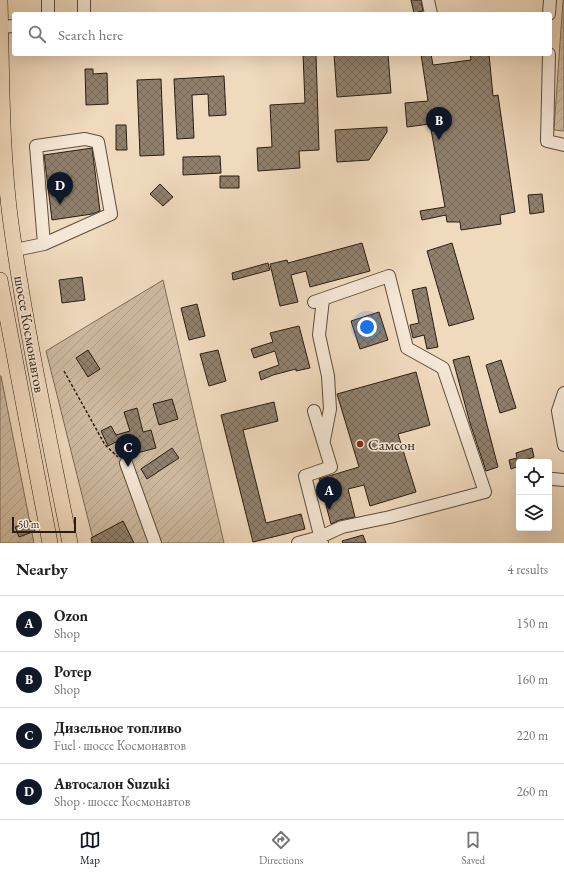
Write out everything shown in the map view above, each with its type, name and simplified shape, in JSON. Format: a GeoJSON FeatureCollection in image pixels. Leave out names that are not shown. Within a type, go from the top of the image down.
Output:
{"type":"FeatureCollection","features":[{"type":"Feature","properties":{"kind":"main road","name":"шоссе Космонавтов"},"geometry":{"type":"LineString","coordinates":[[0,0],[7,26],[3,144],[11,223],[25,312],[70,543]]}},
{"type":"Feature","properties":{"kind":"main road","name":"шоссе Космонавтов"},"geometry":{"type":"LineString","coordinates":[[0,280],[50,543]]}},
{"type":"Feature","properties":{"kind":"street"},"geometry":{"type":"LineString","coordinates":[[48,0],[48,12]]}},
{"type":"Feature","properties":{"kind":"street"},"geometry":{"type":"LineString","coordinates":[[84,0],[84,12]]}},
{"type":"Feature","properties":{"kind":"street"},"geometry":{"type":"LineString","coordinates":[[428,0],[431,12]]}},
{"type":"Feature","properties":{"kind":"street"},"geometry":{"type":"LineString","coordinates":[[550,0],[550,12]]}},
{"type":"Feature","properties":{"kind":"street"},"geometry":{"type":"LineString","coordinates":[[549,56],[547,141],[564,145]]}},
{"type":"Feature","properties":{"kind":"street"},"geometry":{"type":"LineString","coordinates":[[15,250],[44,244],[111,214],[98,142],[85,139],[36,146],[44,244]]}},
{"type":"Feature","properties":{"kind":"street"},"geometry":{"type":"LineString","coordinates":[[298,543],[321,540],[342,527],[390,517],[485,492],[443,368],[407,348],[389,276],[318,301],[319,335],[328,376],[330,409],[323,443]]}},
{"type":"Feature","properties":{"kind":"street"},"geometry":{"type":"LineString","coordinates":[[564,393],[558,412],[564,444]]}},
{"type":"Feature","properties":{"kind":"street"},"geometry":{"type":"LineString","coordinates":[[314,411],[331,467],[305,476],[321,540]]}},
{"type":"Feature","properties":{"kind":"street"},"geometry":{"type":"LineString","coordinates":[[126,464],[155,543]]}},
{"type":"Feature","properties":{"kind":"path"},"geometry":{"type":"LineString","coordinates":[[64,371],[105,445],[126,464]]}},
{"type":"Feature","properties":{"kind":"shaded area"},"geometry":{"type":"Polygon","coordinates":[[[564,0],[564,131],[554,130],[564,0]]]}},
{"type":"Feature","properties":{"kind":"shaded area"},"geometry":{"type":"Polygon","coordinates":[[[163,280],[224,543],[94,543],[46,351],[163,280]]]}},
{"type":"Feature","properties":{"kind":"shaded area"},"geometry":{"type":"Polygon","coordinates":[[[1,376],[34,543],[0,543],[1,376]]]}},
{"type":"Feature","properties":{"kind":"building"},"geometry":{"type":"Polygon","coordinates":[[[411,0],[421,0],[423,11],[414,12],[411,0]]]}},
{"type":"Feature","properties":{"kind":"building"},"geometry":{"type":"Polygon","coordinates":[[[303,56],[316,56],[319,150],[299,151],[300,168],[258,171],[257,148],[272,147],[270,105],[305,103],[303,56]]]}},
{"type":"Feature","properties":{"kind":"building"},"geometry":{"type":"Polygon","coordinates":[[[334,56],[388,56],[391,93],[337,97],[334,56]]]}},
{"type":"Feature","properties":{"kind":"building"},"geometry":{"type":"Polygon","coordinates":[[[421,56],[431,56],[433,65],[471,60],[470,56],[489,56],[493,96],[498,95],[515,212],[500,215],[501,224],[461,230],[460,222],[447,222],[446,215],[422,220],[420,211],[445,207],[430,124],[407,127],[405,103],[428,101],[421,56]]]}},
{"type":"Feature","properties":{"kind":"building"},"geometry":{"type":"Polygon","coordinates":[[[85,69],[93,69],[93,74],[107,73],[108,104],[86,105],[85,69]]]}},
{"type":"Feature","properties":{"kind":"building"},"geometry":{"type":"Polygon","coordinates":[[[224,76],[226,115],[209,116],[208,94],[192,95],[194,138],[177,139],[174,79],[224,76]]]}},
{"type":"Feature","properties":{"kind":"building"},"geometry":{"type":"Polygon","coordinates":[[[161,79],[164,155],[140,156],[137,80],[161,79]]]}},
{"type":"Feature","properties":{"kind":"building"},"geometry":{"type":"Polygon","coordinates":[[[116,125],[126,125],[127,150],[116,150],[116,125]]]}},
{"type":"Feature","properties":{"kind":"building"},"geometry":{"type":"Polygon","coordinates":[[[387,127],[387,132],[369,160],[337,162],[335,130],[387,127]]]}},
{"type":"Feature","properties":{"kind":"building"},"geometry":{"type":"Polygon","coordinates":[[[92,148],[100,211],[92,214],[52,220],[44,155],[92,148]]]}},
{"type":"Feature","properties":{"kind":"building"},"geometry":{"type":"Polygon","coordinates":[[[220,156],[221,173],[183,175],[183,157],[220,156]]]}},
{"type":"Feature","properties":{"kind":"building"},"geometry":{"type":"Polygon","coordinates":[[[220,176],[239,176],[239,188],[220,188],[220,176]]]}},
{"type":"Feature","properties":{"kind":"building"},"geometry":{"type":"Polygon","coordinates":[[[160,184],[173,197],[163,206],[150,194],[160,184]]]}},
{"type":"Feature","properties":{"kind":"building"},"geometry":{"type":"Polygon","coordinates":[[[542,194],[544,212],[530,214],[528,195],[542,194]]]}},
{"type":"Feature","properties":{"kind":"building"},"geometry":{"type":"Polygon","coordinates":[[[362,243],[370,271],[310,287],[306,271],[291,275],[298,302],[280,306],[270,264],[287,260],[288,263],[362,243]]]}},
{"type":"Feature","properties":{"kind":"building"},"geometry":{"type":"Polygon","coordinates":[[[452,243],[474,319],[449,326],[427,251],[452,243]]]}},
{"type":"Feature","properties":{"kind":"building"},"geometry":{"type":"Polygon","coordinates":[[[268,263],[270,270],[233,280],[232,273],[268,263]]]}},
{"type":"Feature","properties":{"kind":"building"},"geometry":{"type":"Polygon","coordinates":[[[82,277],[85,300],[62,303],[59,280],[82,277]]]}},
{"type":"Feature","properties":{"kind":"building"},"geometry":{"type":"Polygon","coordinates":[[[426,287],[438,347],[427,349],[424,335],[413,338],[410,325],[419,323],[412,290],[426,287]]]}},
{"type":"Feature","properties":{"kind":"building"},"geometry":{"type":"Polygon","coordinates":[[[197,304],[205,336],[189,340],[181,308],[197,304]]]}},
{"type":"Feature","properties":{"kind":"building"},"geometry":{"type":"Polygon","coordinates":[[[379,312],[388,340],[360,349],[351,321],[379,312]]]}},
{"type":"Feature","properties":{"kind":"building"},"geometry":{"type":"Polygon","coordinates":[[[299,326],[310,368],[296,371],[296,369],[261,380],[259,372],[279,365],[275,351],[254,358],[251,349],[273,342],[270,333],[299,326]]]}},
{"type":"Feature","properties":{"kind":"building"},"geometry":{"type":"Polygon","coordinates":[[[88,350],[100,369],[88,377],[76,358],[88,350]]]}},
{"type":"Feature","properties":{"kind":"building"},"geometry":{"type":"Polygon","coordinates":[[[218,350],[226,381],[209,386],[200,354],[218,350]]]}},
{"type":"Feature","properties":{"kind":"building"},"geometry":{"type":"Polygon","coordinates":[[[469,356],[498,467],[486,471],[470,423],[453,360],[469,356]]]}},
{"type":"Feature","properties":{"kind":"building"},"geometry":{"type":"Polygon","coordinates":[[[501,360],[516,408],[500,413],[486,365],[501,360]]]}},
{"type":"Feature","properties":{"kind":"building"},"geometry":{"type":"Polygon","coordinates":[[[416,372],[430,425],[398,434],[416,492],[370,506],[364,485],[348,489],[355,517],[340,520],[331,524],[319,479],[359,467],[337,394],[416,372]]]}},
{"type":"Feature","properties":{"kind":"building"},"geometry":{"type":"Polygon","coordinates":[[[172,399],[178,419],[159,425],[153,404],[172,399]]]}},
{"type":"Feature","properties":{"kind":"building"},"geometry":{"type":"Polygon","coordinates":[[[274,402],[278,421],[243,430],[266,523],[301,514],[305,529],[253,542],[221,415],[274,402]]]}},
{"type":"Feature","properties":{"kind":"building"},"geometry":{"type":"Polygon","coordinates":[[[137,408],[143,432],[151,430],[156,448],[137,453],[135,447],[130,449],[126,437],[108,446],[101,431],[111,426],[116,435],[130,431],[124,412],[137,408]]]}},
{"type":"Feature","properties":{"kind":"building"},"geometry":{"type":"Polygon","coordinates":[[[172,448],[179,458],[147,479],[141,469],[172,448]]]}},
{"type":"Feature","properties":{"kind":"building"},"geometry":{"type":"Polygon","coordinates":[[[532,448],[534,457],[528,459],[516,459],[516,467],[511,469],[509,460],[517,458],[516,453],[532,448]]]}},
{"type":"Feature","properties":{"kind":"building"},"geometry":{"type":"Polygon","coordinates":[[[31,521],[35,531],[19,537],[15,527],[31,521]]]}},
{"type":"Feature","properties":{"kind":"building"},"geometry":{"type":"Polygon","coordinates":[[[123,521],[134,543],[92,543],[91,538],[123,521]]]}},
{"type":"Feature","properties":{"kind":"building"},"geometry":{"type":"Polygon","coordinates":[[[363,535],[366,543],[343,543],[342,541],[363,535]]]}},
{"type":"Feature","properties":{"kind":"place","name":"Ротер"},"geometry":{"type":"Point","coordinates":[439,140]}},
{"type":"Feature","properties":{"kind":"place","name":"Автосалон Suzuki"},"geometry":{"type":"Point","coordinates":[60,205]}},
{"type":"Feature","properties":{"kind":"place","name":"Самсон"},"geometry":{"type":"Point","coordinates":[360,444]}},
{"type":"Feature","properties":{"kind":"place","name":"Дизельное топливо"},"geometry":{"type":"Point","coordinates":[128,467]}},
{"type":"Feature","properties":{"kind":"place","name":"Ozon"},"geometry":{"type":"Point","coordinates":[329,510]}}]}
